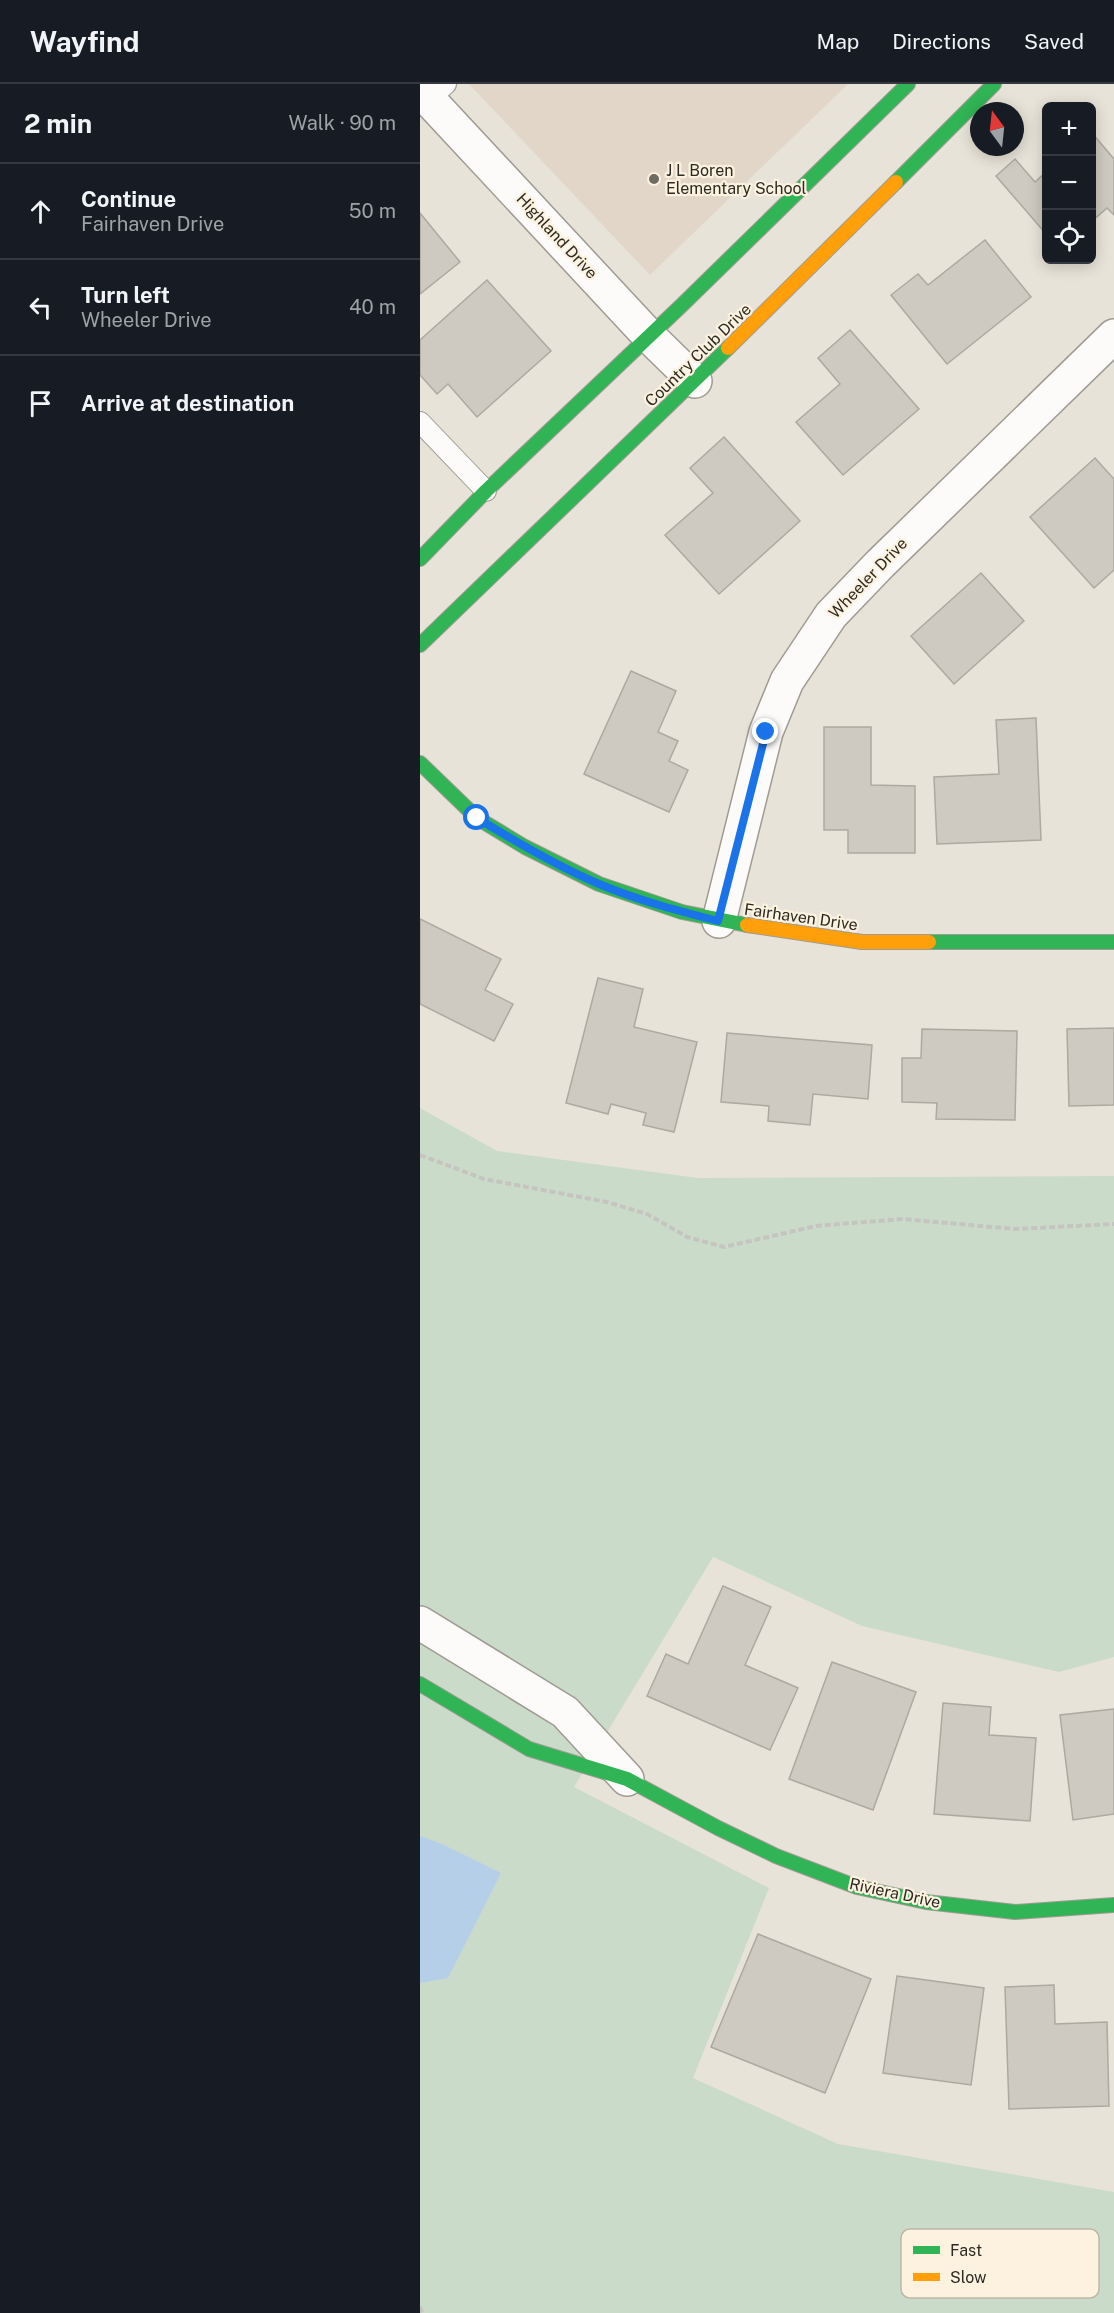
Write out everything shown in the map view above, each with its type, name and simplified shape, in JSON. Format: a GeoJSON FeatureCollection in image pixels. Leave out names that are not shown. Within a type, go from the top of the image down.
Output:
{"type":"FeatureCollection","features":[{"type":"Feature","properties":{"kind":"main road"},"geometry":{"type":"LineString","coordinates":[[420,559],[486,492],[908,84]]}},
{"type":"Feature","properties":{"kind":"main road","name":"Country Club Drive"},"geometry":{"type":"LineString","coordinates":[[420,645],[696,381],[994,84]]}},
{"type":"Feature","properties":{"kind":"main road","name":"Fairhaven Drive"},"geometry":{"type":"LineString","coordinates":[[420,763],[477,818],[525,847],[599,884],[682,912],[718,921],[862,942],[1114,942]]}},
{"type":"Feature","properties":{"kind":"main road","name":"Riviera Drive"},"geometry":{"type":"LineString","coordinates":[[420,1684],[529,1749],[627,1779],[776,1856],[857,1887],[926,1902],[1015,1912],[1114,1905]]}},
{"type":"Feature","properties":{"kind":"street","name":"Highland Drive"},"geometry":{"type":"LineString","coordinates":[[432,91],[649,336],[696,381]]}},
{"type":"Feature","properties":{"kind":"street","name":"Wheeler Drive"},"geometry":{"type":"LineString","coordinates":[[718,921],[766,732],[787,681],[831,615],[880,564],[1114,336]]}},
{"type":"Feature","properties":{"kind":"street","name":"Riviera Drive"},"geometry":{"type":"LineString","coordinates":[[420,1623],[565,1712],[627,1779]]}},
{"type":"Feature","properties":{"kind":"lane"},"geometry":{"type":"LineString","coordinates":[[420,422],[486,492]]}},
{"type":"Feature","properties":{"kind":"path"},"geometry":{"type":"LineString","coordinates":[[420,1155],[484,1179],[607,1202],[647,1214],[687,1237],[724,1247],[816,1226],[902,1220],[1015,1230],[1114,1224]]}},
{"type":"Feature","properties":{"kind":"path"},"geometry":{"type":"LineString","coordinates":[[420,2307],[422,2313]]}},
{"type":"Feature","properties":{"kind":"shaded area","name":"J L Boren Elementary School"},"geometry":{"type":"Polygon","coordinates":[[[469,84],[848,84],[650,275],[469,84]]]}},
{"type":"Feature","properties":{"kind":"green space"},"geometry":{"type":"Polygon","coordinates":[[[420,1108],[497,1151],[698,1178],[1114,1176],[1114,1657],[1059,1672],[862,1626],[713,1557],[574,1787],[769,1888],[693,2078],[838,2144],[1114,2192],[1114,2313],[420,2313],[420,1108]]]}},
{"type":"Feature","properties":{"kind":"water"},"geometry":{"type":"Polygon","coordinates":[[[420,1836],[442,1844],[501,1873],[448,1978],[420,1983],[420,1836]]]}},
{"type":"Feature","properties":{"kind":"building"},"geometry":{"type":"Polygon","coordinates":[[[1096,138],[1114,159],[1114,215],[1107,208],[1096,218],[1096,138]]]}},
{"type":"Feature","properties":{"kind":"building"},"geometry":{"type":"Polygon","coordinates":[[[1015,159],[1035,182],[1042,176],[1042,229],[996,176],[1015,159]]]}},
{"type":"Feature","properties":{"kind":"building"},"geometry":{"type":"Polygon","coordinates":[[[420,213],[460,262],[420,294],[420,213]]]}},
{"type":"Feature","properties":{"kind":"building"},"geometry":{"type":"Polygon","coordinates":[[[985,240],[1031,297],[947,364],[891,295],[918,274],[928,285],[985,240]]]}},
{"type":"Feature","properties":{"kind":"building"},"geometry":{"type":"Polygon","coordinates":[[[487,280],[551,351],[477,417],[448,384],[437,394],[420,375],[420,340],[487,280]]]}},
{"type":"Feature","properties":{"kind":"building"},"geometry":{"type":"Polygon","coordinates":[[[850,330],[919,409],[843,475],[796,422],[840,384],[818,358],[850,330]]]}},
{"type":"Feature","properties":{"kind":"building"},"geometry":{"type":"Polygon","coordinates":[[[724,437],[800,521],[719,594],[665,535],[713,493],[690,468],[724,437]]]}},
{"type":"Feature","properties":{"kind":"building"},"geometry":{"type":"Polygon","coordinates":[[[1095,458],[1114,479],[1114,570],[1094,588],[1030,517],[1095,458]]]}},
{"type":"Feature","properties":{"kind":"building"},"geometry":{"type":"Polygon","coordinates":[[[981,573],[1024,621],[954,684],[911,636],[981,573]]]}},
{"type":"Feature","properties":{"kind":"building"},"geometry":{"type":"Polygon","coordinates":[[[631,671],[676,691],[658,732],[678,741],[669,761],[688,770],[669,812],[584,774],[631,671]]]}},
{"type":"Feature","properties":{"kind":"building"},"geometry":{"type":"Polygon","coordinates":[[[1036,718],[1041,840],[937,844],[934,777],[999,774],[996,720],[1036,718]]]}},
{"type":"Feature","properties":{"kind":"building"},"geometry":{"type":"Polygon","coordinates":[[[824,727],[871,727],[871,785],[915,786],[915,853],[848,853],[848,830],[824,830],[824,727]]]}},
{"type":"Feature","properties":{"kind":"building"},"geometry":{"type":"Polygon","coordinates":[[[420,919],[501,959],[485,990],[513,1004],[494,1041],[420,1004],[420,919]]]}},
{"type":"Feature","properties":{"kind":"building"},"geometry":{"type":"Polygon","coordinates":[[[598,978],[643,989],[634,1027],[697,1042],[674,1132],[643,1125],[646,1113],[611,1104],[608,1114],[566,1103],[598,978]]]}},
{"type":"Feature","properties":{"kind":"building"},"geometry":{"type":"Polygon","coordinates":[[[1114,1028],[1114,1105],[1069,1106],[1067,1029],[1114,1028]]]}},
{"type":"Feature","properties":{"kind":"building"},"geometry":{"type":"Polygon","coordinates":[[[922,1029],[1017,1031],[1015,1120],[936,1119],[937,1103],[902,1102],[902,1058],[921,1058],[922,1029]]]}},
{"type":"Feature","properties":{"kind":"building"},"geometry":{"type":"Polygon","coordinates":[[[727,1033],[872,1045],[868,1099],[813,1094],[810,1125],[768,1121],[769,1106],[721,1102],[727,1033]]]}},
{"type":"Feature","properties":{"kind":"building"},"geometry":{"type":"Polygon","coordinates":[[[723,1586],[771,1607],[745,1665],[798,1688],[770,1750],[647,1696],[666,1654],[688,1664],[723,1586]]]}},
{"type":"Feature","properties":{"kind":"building"},"geometry":{"type":"Polygon","coordinates":[[[832,1662],[916,1692],[873,1810],[789,1779],[832,1662]]]}},
{"type":"Feature","properties":{"kind":"building"},"geometry":{"type":"Polygon","coordinates":[[[943,1703],[991,1707],[989,1735],[1036,1738],[1030,1821],[934,1814],[943,1703]]]}},
{"type":"Feature","properties":{"kind":"building"},"geometry":{"type":"Polygon","coordinates":[[[1114,1709],[1114,1814],[1073,1820],[1060,1715],[1114,1709]]]}},
{"type":"Feature","properties":{"kind":"building"},"geometry":{"type":"Polygon","coordinates":[[[758,1934],[871,1979],[825,2093],[711,2047],[758,1934]]]}},
{"type":"Feature","properties":{"kind":"building"},"geometry":{"type":"Polygon","coordinates":[[[897,1976],[984,1988],[971,2085],[883,2073],[897,1976]]]}},
{"type":"Feature","properties":{"kind":"building"},"geometry":{"type":"Polygon","coordinates":[[[1054,1985],[1055,2024],[1107,2022],[1109,2106],[1009,2109],[1005,1987],[1054,1985]]]}},
{"type":"Feature","properties":{"kind":"traffic: fast"},"geometry":{"type":"LineString","coordinates":[[420,559],[486,491],[682,305],[908,84]]}},
{"type":"Feature","properties":{"kind":"traffic: fast"},"geometry":{"type":"LineString","coordinates":[[896,182],[994,84]]}},
{"type":"Feature","properties":{"kind":"traffic: fast"},"geometry":{"type":"LineString","coordinates":[[420,645],[728,348]]}},
{"type":"Feature","properties":{"kind":"traffic: fast"},"geometry":{"type":"LineString","coordinates":[[420,763],[477,818],[525,847],[599,884],[682,912],[747,925]]}},
{"type":"Feature","properties":{"kind":"traffic: fast"},"geometry":{"type":"LineString","coordinates":[[929,942],[1114,942]]}},
{"type":"Feature","properties":{"kind":"traffic: fast"},"geometry":{"type":"LineString","coordinates":[[420,1684],[529,1749],[627,1779],[776,1856],[857,1887],[926,1902],[1015,1912],[1114,1905]]}},
{"type":"Feature","properties":{"kind":"traffic: slow"},"geometry":{"type":"LineString","coordinates":[[728,348],[896,182]]}},
{"type":"Feature","properties":{"kind":"traffic: slow"},"geometry":{"type":"LineString","coordinates":[[747,925],[862,942],[929,942]]}},
{"type":"Feature","properties":{"kind":"place","name":"J L Boren Elementary School"},"geometry":{"type":"Point","coordinates":[654,179]}},
{"type":"Feature","properties":{"kind":"route"},"geometry":{"type":"LineString","coordinates":[[477,818],[525,847],[599,884],[682,912],[718,921],[766,732]]}}]}
